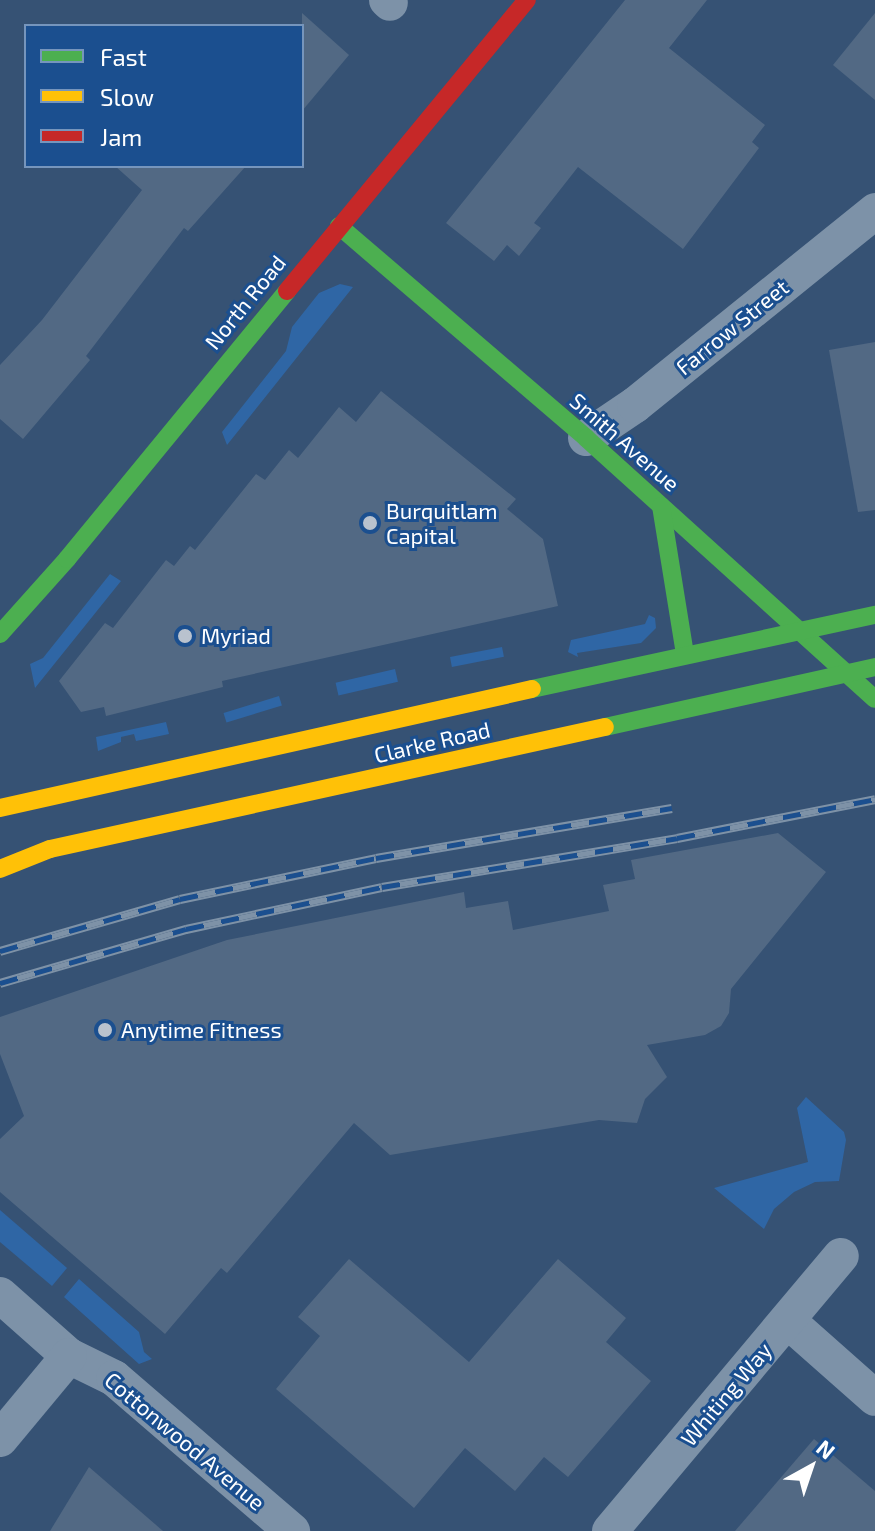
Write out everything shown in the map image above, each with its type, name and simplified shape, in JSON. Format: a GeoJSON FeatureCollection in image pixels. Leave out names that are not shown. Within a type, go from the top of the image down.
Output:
{"type":"FeatureCollection","features":[{"type":"Feature","properties":{"kind":"main road","name":"North Road"},"geometry":{"type":"LineString","coordinates":[[0,634],[67,559],[527,0]]}},
{"type":"Feature","properties":{"kind":"main road","name":"Smith Avenue"},"geometry":{"type":"LineString","coordinates":[[339,226],[586,438],[875,699]]}},
{"type":"Feature","properties":{"kind":"main road"},"geometry":{"type":"LineString","coordinates":[[661,506],[685,654]]}},
{"type":"Feature","properties":{"kind":"main road","name":"Clarke Road"},"geometry":{"type":"LineString","coordinates":[[0,808],[685,654],[875,615]]}},
{"type":"Feature","properties":{"kind":"main road","name":"Clarke Road"},"geometry":{"type":"LineString","coordinates":[[0,869],[50,849],[780,691],[875,667]]}},
{"type":"Feature","properties":{"kind":"street","name":"Farrow Street"},"geometry":{"type":"LineString","coordinates":[[586,438],[635,405],[875,211]]}},
{"type":"Feature","properties":{"kind":"street","name":"Whiting Way"},"geometry":{"type":"LineString","coordinates":[[610,1531],[841,1256]]}},
{"type":"Feature","properties":{"kind":"street","name":"Cottonwood Avenue"},"geometry":{"type":"LineString","coordinates":[[0,1295],[69,1356],[114,1378],[292,1531]]}},
{"type":"Feature","properties":{"kind":"street"},"geometry":{"type":"LineString","coordinates":[[788,1321],[875,1398]]}},
{"type":"Feature","properties":{"kind":"street"},"geometry":{"type":"LineString","coordinates":[[0,1439],[69,1356]]}},
{"type":"Feature","properties":{"kind":"shaded area"},"geometry":{"type":"Polygon","coordinates":[[[340,284],[353,287],[227,445],[222,432],[286,351],[292,327],[319,293],[340,284]]]}},
{"type":"Feature","properties":{"kind":"shaded area"},"geometry":{"type":"Polygon","coordinates":[[[110,574],[121,581],[35,688],[30,664],[43,658],[110,574]]]}},
{"type":"Feature","properties":{"kind":"shaded area"},"geometry":{"type":"Polygon","coordinates":[[[649,615],[655,618],[656,628],[641,643],[577,653],[578,657],[568,652],[571,640],[645,624],[649,615]]]}},
{"type":"Feature","properties":{"kind":"shaded area"},"geometry":{"type":"Polygon","coordinates":[[[502,647],[504,657],[452,667],[450,657],[502,647]]]}},
{"type":"Feature","properties":{"kind":"shaded area"},"geometry":{"type":"Polygon","coordinates":[[[395,669],[398,682],[338,695],[336,683],[395,669]]]}},
{"type":"Feature","properties":{"kind":"shaded area"},"geometry":{"type":"Polygon","coordinates":[[[279,696],[282,706],[226,723],[224,713],[279,696]]]}},
{"type":"Feature","properties":{"kind":"shaded area"},"geometry":{"type":"Polygon","coordinates":[[[166,722],[169,734],[136,741],[134,734],[121,737],[121,742],[98,751],[96,737],[166,722]]]}},
{"type":"Feature","properties":{"kind":"shaded area"},"geometry":{"type":"Polygon","coordinates":[[[806,1097],[844,1132],[846,1140],[839,1181],[815,1182],[794,1192],[774,1209],[764,1229],[714,1188],[808,1162],[797,1108],[806,1097]]]}},
{"type":"Feature","properties":{"kind":"shaded area"},"geometry":{"type":"Polygon","coordinates":[[[0,1210],[67,1268],[52,1286],[0,1242],[0,1210]]]}},
{"type":"Feature","properties":{"kind":"shaded area"},"geometry":{"type":"Polygon","coordinates":[[[79,1279],[139,1332],[144,1352],[152,1359],[139,1364],[64,1297],[79,1279]]]}},
{"type":"Feature","properties":{"kind":"building"},"geometry":{"type":"Polygon","coordinates":[[[625,0],[707,0],[669,48],[765,125],[752,142],[759,148],[683,249],[578,167],[534,223],[541,228],[519,256],[507,245],[494,261],[446,223],[625,0]]]}},
{"type":"Feature","properties":{"kind":"building"},"geometry":{"type":"Polygon","coordinates":[[[302,13],[349,55],[304,109],[304,24],[302,13]]]}},
{"type":"Feature","properties":{"kind":"building"},"geometry":{"type":"Polygon","coordinates":[[[875,13],[875,100],[833,65],[875,13]]]}},
{"type":"Feature","properties":{"kind":"building"},"geometry":{"type":"Polygon","coordinates":[[[117,168],[244,168],[188,231],[184,228],[86,356],[90,360],[23,439],[0,419],[0,365],[42,320],[142,190],[117,168]]]}},
{"type":"Feature","properties":{"kind":"building"},"geometry":{"type":"Polygon","coordinates":[[[875,342],[875,510],[858,512],[829,350],[875,342]]]}},
{"type":"Feature","properties":{"kind":"building","name":"Burquitlam Capital"},"geometry":{"type":"Polygon","coordinates":[[[381,391],[516,499],[507,509],[543,539],[558,606],[222,681],[223,687],[106,716],[104,707],[81,712],[59,681],[105,623],[113,628],[166,560],[174,566],[190,546],[195,550],[256,474],[265,480],[289,450],[298,458],[339,407],[356,422],[381,391]]]}},
{"type":"Feature","properties":{"kind":"building"},"geometry":{"type":"Polygon","coordinates":[[[778,833],[826,872],[731,989],[729,1013],[721,1026],[705,1035],[647,1045],[667,1077],[645,1099],[637,1123],[599,1120],[390,1155],[354,1123],[227,1273],[221,1268],[165,1334],[0,1192],[0,1139],[24,1116],[0,1054],[0,1017],[227,940],[464,892],[466,908],[508,901],[513,930],[609,911],[603,885],[635,879],[631,860],[778,833]]]}},
{"type":"Feature","properties":{"kind":"building"},"geometry":{"type":"Polygon","coordinates":[[[349,1259],[469,1362],[558,1259],[626,1318],[606,1342],[651,1381],[568,1477],[544,1457],[515,1491],[465,1448],[414,1508],[276,1389],[320,1336],[298,1317],[349,1259]]]}},
{"type":"Feature","properties":{"kind":"building"},"geometry":{"type":"Polygon","coordinates":[[[814,1439],[875,1491],[875,1531],[735,1531],[814,1439]]]}},
{"type":"Feature","properties":{"kind":"building"},"geometry":{"type":"Polygon","coordinates":[[[89,1467],[163,1531],[50,1531],[89,1467]]]}},
{"type":"Feature","properties":{"kind":"railway"},"geometry":{"type":"LineString","coordinates":[[0,983],[186,929],[382,887],[677,838],[875,799]]}},
{"type":"Feature","properties":{"kind":"railway"},"geometry":{"type":"LineString","coordinates":[[0,951],[180,899],[376,858],[672,808]]}},
{"type":"Feature","properties":{"kind":"traffic: fast"},"geometry":{"type":"LineString","coordinates":[[339,226],[586,438],[875,699]]}},
{"type":"Feature","properties":{"kind":"traffic: fast"},"geometry":{"type":"LineString","coordinates":[[0,634],[67,559],[287,291]]}},
{"type":"Feature","properties":{"kind":"traffic: fast"},"geometry":{"type":"LineString","coordinates":[[661,506],[685,654]]}},
{"type":"Feature","properties":{"kind":"traffic: fast"},"geometry":{"type":"LineString","coordinates":[[532,689],[875,615]]}},
{"type":"Feature","properties":{"kind":"traffic: fast"},"geometry":{"type":"LineString","coordinates":[[605,727],[875,667]]}},
{"type":"Feature","properties":{"kind":"traffic: slow"},"geometry":{"type":"LineString","coordinates":[[0,808],[532,689]]}},
{"type":"Feature","properties":{"kind":"traffic: slow"},"geometry":{"type":"LineString","coordinates":[[0,869],[50,849],[605,727]]}},
{"type":"Feature","properties":{"kind":"traffic: jam"},"geometry":{"type":"LineString","coordinates":[[287,291],[527,0]]}},
{"type":"Feature","properties":{"kind":"place","name":"Burquitlam Capital"},"geometry":{"type":"Point","coordinates":[370,523]}},
{"type":"Feature","properties":{"kind":"place","name":"Myriad"},"geometry":{"type":"Point","coordinates":[185,636]}},
{"type":"Feature","properties":{"kind":"place","name":"Anytime Fitness"},"geometry":{"type":"Point","coordinates":[105,1030]}}]}
